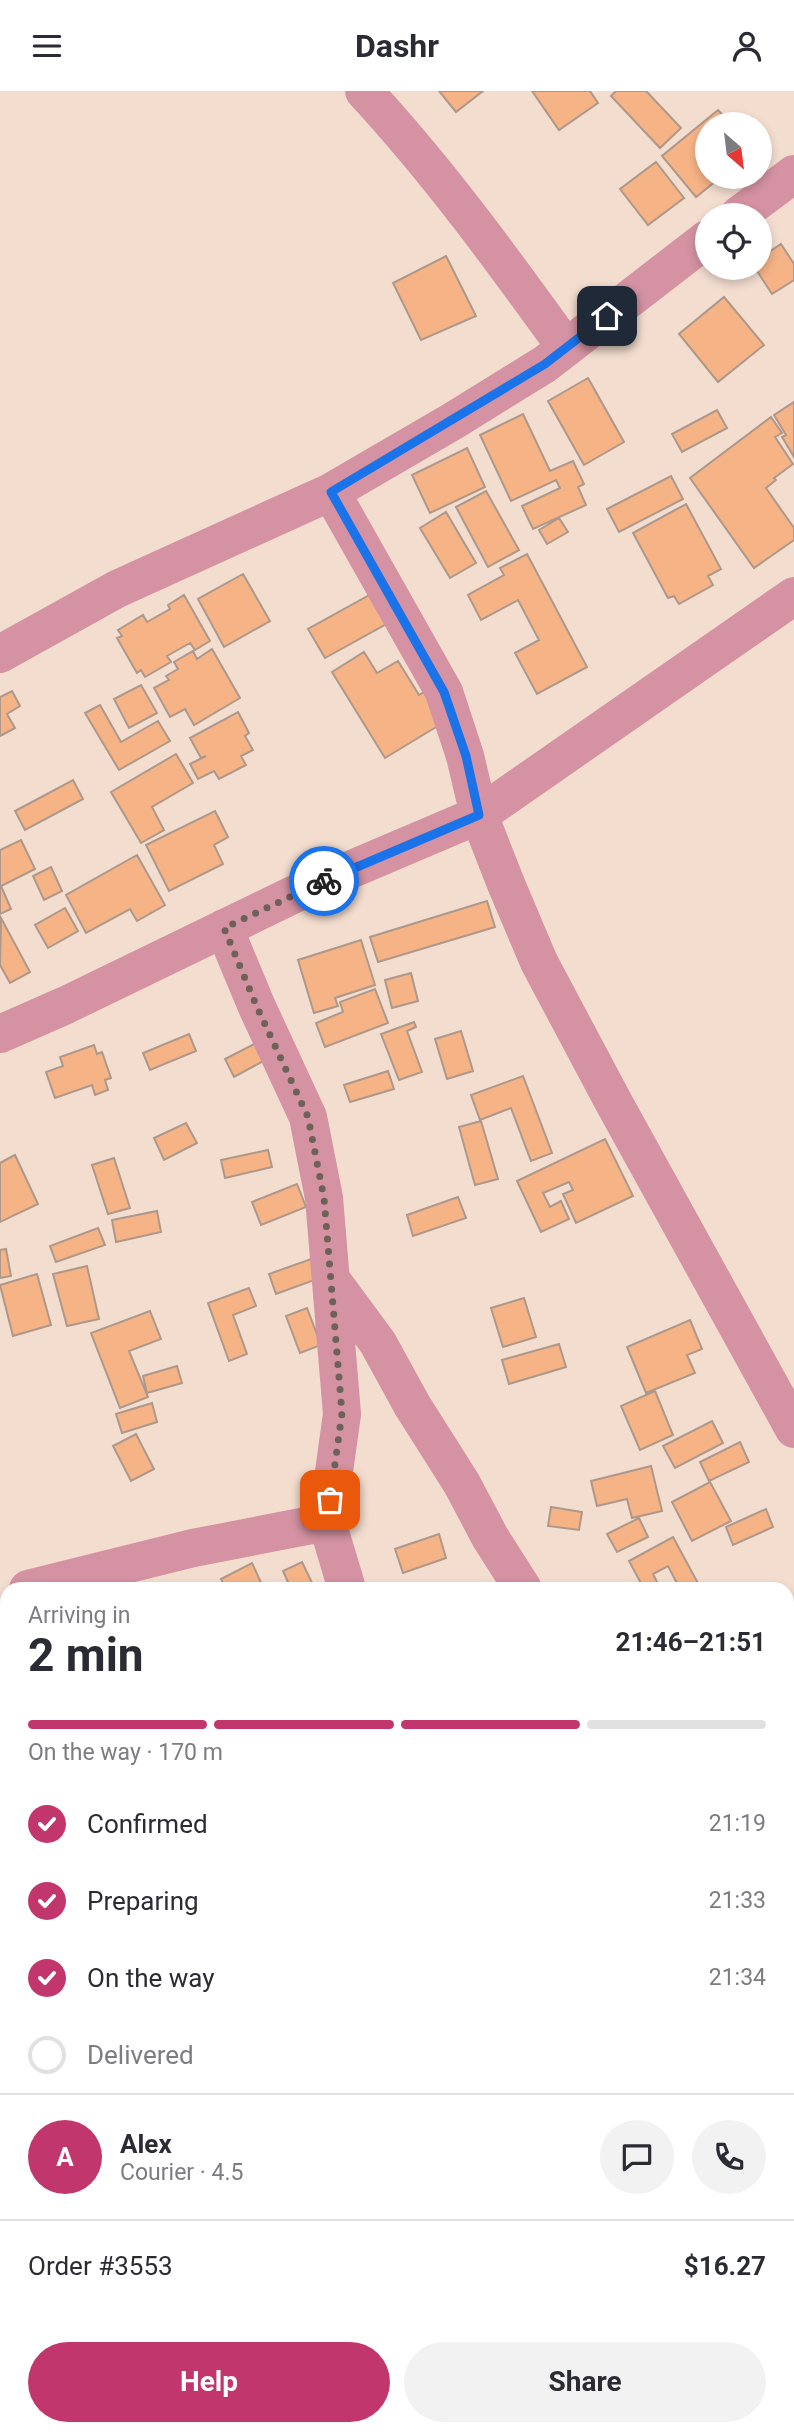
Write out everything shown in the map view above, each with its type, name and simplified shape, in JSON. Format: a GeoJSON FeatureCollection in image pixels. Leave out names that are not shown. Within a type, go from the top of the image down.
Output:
{"type":"FeatureCollection","features":[{"type":"Feature","properties":{"kind":"street"},"geometry":{"type":"LineString","coordinates":[[364,91],[407,137],[453,194],[566,348]]}},
{"type":"Feature","properties":{"kind":"street"},"geometry":{"type":"LineString","coordinates":[[755,203],[794,174]]}},
{"type":"Feature","properties":{"kind":"street"},"geometry":{"type":"LineString","coordinates":[[0,654],[117,589],[331,492],[453,421],[545,364],[695,248]]}},
{"type":"Feature","properties":{"kind":"street"},"geometry":{"type":"LineString","coordinates":[[331,492],[444,692],[466,756],[479,815],[539,962],[794,1429]]}},
{"type":"Feature","properties":{"kind":"street"},"geometry":{"type":"LineString","coordinates":[[0,1034],[66,1005],[305,889],[479,815],[794,596]]}},
{"type":"Feature","properties":{"kind":"street"},"geometry":{"type":"LineString","coordinates":[[224,928],[308,1117],[324,1198],[342,1413],[327,1522],[345,1582]]}},
{"type":"Feature","properties":{"kind":"street"},"geometry":{"type":"LineString","coordinates":[[332,1281],[377,1343],[518,1582]]}},
{"type":"Feature","properties":{"kind":"street"},"geometry":{"type":"LineString","coordinates":[[56,1582],[193,1548],[327,1522]]}},
{"type":"Feature","properties":{"kind":"building"},"geometry":{"type":"Polygon","coordinates":[[[439,91],[483,91],[456,112],[439,91]]]}},
{"type":"Feature","properties":{"kind":"building"},"geometry":{"type":"Polygon","coordinates":[[[532,91],[590,91],[598,103],[559,130],[532,91]]]}},
{"type":"Feature","properties":{"kind":"building"},"geometry":{"type":"Polygon","coordinates":[[[616,91],[646,91],[681,128],[660,148],[611,96],[616,91]]]}},
{"type":"Feature","properties":{"kind":"building"},"geometry":{"type":"Polygon","coordinates":[[[695,129],[695,189],[706,189],[696,197],[662,156],[695,129]]]}},
{"type":"Feature","properties":{"kind":"building"},"geometry":{"type":"Polygon","coordinates":[[[656,162],[684,198],[648,225],[620,189],[656,162]]]}},
{"type":"Feature","properties":{"kind":"building"},"geometry":{"type":"Polygon","coordinates":[[[781,244],[794,264],[794,280],[772,294],[763,280],[772,280],[772,250],[781,244]]]}},
{"type":"Feature","properties":{"kind":"building"},"geometry":{"type":"Polygon","coordinates":[[[446,256],[476,316],[421,340],[393,283],[446,256]]]}},
{"type":"Feature","properties":{"kind":"building"},"geometry":{"type":"Polygon","coordinates":[[[724,297],[764,345],[718,382],[679,334],[724,297]]]}},
{"type":"Feature","properties":{"kind":"building"},"geometry":{"type":"Polygon","coordinates":[[[588,378],[624,442],[584,465],[548,401],[588,378]]]}},
{"type":"Feature","properties":{"kind":"building"},"geometry":{"type":"Polygon","coordinates":[[[794,402],[794,457],[782,437],[786,435],[774,415],[794,402]]]}},
{"type":"Feature","properties":{"kind":"building"},"geometry":{"type":"Polygon","coordinates":[[[717,410],[727,428],[682,452],[672,434],[717,410]]]}},
{"type":"Feature","properties":{"kind":"building"},"geometry":{"type":"Polygon","coordinates":[[[523,414],[550,471],[573,461],[584,484],[578,487],[586,505],[533,529],[522,506],[560,488],[556,480],[511,501],[480,435],[523,414]]]}},
{"type":"Feature","properties":{"kind":"building"},"geometry":{"type":"Polygon","coordinates":[[[771,417],[782,433],[775,437],[793,464],[774,478],[776,480],[766,488],[794,528],[794,540],[754,568],[690,478],[771,417]]]}},
{"type":"Feature","properties":{"kind":"building"},"geometry":{"type":"Polygon","coordinates":[[[467,448],[485,487],[430,513],[412,475],[467,448]]]}},
{"type":"Feature","properties":{"kind":"building"},"geometry":{"type":"Polygon","coordinates":[[[671,476],[683,499],[619,532],[607,509],[671,476]]]}},
{"type":"Feature","properties":{"kind":"building"},"geometry":{"type":"Polygon","coordinates":[[[486,491],[519,550],[488,567],[456,507],[486,491]]]}},
{"type":"Feature","properties":{"kind":"building"},"geometry":{"type":"Polygon","coordinates":[[[686,504],[721,569],[708,576],[713,585],[679,604],[674,596],[668,598],[633,533],[686,504]]]}},
{"type":"Feature","properties":{"kind":"building"},"geometry":{"type":"Polygon","coordinates":[[[446,512],[476,563],[450,578],[420,528],[446,512]]]}},
{"type":"Feature","properties":{"kind":"building"},"geometry":{"type":"Polygon","coordinates":[[[559,518],[568,532],[547,544],[539,530],[559,518]]]}},
{"type":"Feature","properties":{"kind":"building"},"geometry":{"type":"Polygon","coordinates":[[[527,554],[587,667],[537,694],[515,653],[539,640],[518,600],[481,620],[468,595],[504,575],[500,568],[527,554]]]}},
{"type":"Feature","properties":{"kind":"building"},"geometry":{"type":"Polygon","coordinates":[[[243,574],[270,621],[224,647],[198,599],[243,574]]]}},
{"type":"Feature","properties":{"kind":"building"},"geometry":{"type":"Polygon","coordinates":[[[382,588],[399,617],[325,658],[308,629],[382,588]]]}},
{"type":"Feature","properties":{"kind":"building"},"geometry":{"type":"Polygon","coordinates":[[[184,595],[210,641],[195,650],[190,643],[167,656],[171,662],[145,677],[141,670],[137,673],[117,638],[122,636],[118,630],[143,615],[147,622],[170,609],[168,605],[184,595]]]}},
{"type":"Feature","properties":{"kind":"building"},"geometry":{"type":"Polygon","coordinates":[[[212,649],[240,698],[194,725],[185,709],[170,717],[154,688],[169,680],[166,676],[178,669],[174,662],[193,651],[197,659],[212,649]]]}},
{"type":"Feature","properties":{"kind":"building"},"geometry":{"type":"Polygon","coordinates":[[[364,652],[377,673],[398,661],[419,695],[432,687],[451,718],[385,758],[332,672],[364,652]]]}},
{"type":"Feature","properties":{"kind":"building"},"geometry":{"type":"Polygon","coordinates":[[[141,685],[157,713],[129,728],[114,699],[141,685]]]}},
{"type":"Feature","properties":{"kind":"building"},"geometry":{"type":"Polygon","coordinates":[[[12,691],[20,706],[7,714],[15,728],[0,736],[0,697],[12,691]]]}},
{"type":"Feature","properties":{"kind":"building"},"geometry":{"type":"Polygon","coordinates":[[[100,705],[121,742],[158,721],[170,741],[119,770],[85,713],[100,705]]]}},
{"type":"Feature","properties":{"kind":"building"},"geometry":{"type":"Polygon","coordinates":[[[238,712],[249,733],[245,736],[253,750],[241,756],[246,765],[219,779],[214,771],[198,779],[190,764],[206,756],[201,758],[190,738],[238,712]]]}},
{"type":"Feature","properties":{"kind":"building"},"geometry":{"type":"Polygon","coordinates":[[[176,754],[193,783],[152,807],[164,830],[141,843],[111,792],[176,754]]]}},
{"type":"Feature","properties":{"kind":"building"},"geometry":{"type":"Polygon","coordinates":[[[73,780],[83,799],[25,830],[15,811],[73,780]]]}},
{"type":"Feature","properties":{"kind":"building"},"geometry":{"type":"Polygon","coordinates":[[[215,811],[228,837],[214,845],[223,864],[169,891],[146,845],[215,811]]]}},
{"type":"Feature","properties":{"kind":"building"},"geometry":{"type":"Polygon","coordinates":[[[21,840],[35,869],[1,886],[11,909],[0,914],[0,850],[21,840]]]}},
{"type":"Feature","properties":{"kind":"building"},"geometry":{"type":"Polygon","coordinates":[[[137,855],[165,905],[137,921],[130,909],[86,933],[66,895],[137,855]]]}},
{"type":"Feature","properties":{"kind":"building"},"geometry":{"type":"Polygon","coordinates":[[[51,867],[62,891],[44,900],[33,876],[51,867]]]}},
{"type":"Feature","properties":{"kind":"building"},"geometry":{"type":"Polygon","coordinates":[[[487,901],[495,927],[378,962],[370,937],[487,901]]]}},
{"type":"Feature","properties":{"kind":"building"},"geometry":{"type":"Polygon","coordinates":[[[65,908],[78,931],[48,948],[35,925],[65,908]]]}},
{"type":"Feature","properties":{"kind":"building"},"geometry":{"type":"Polygon","coordinates":[[[1,918],[30,972],[10,983],[0,965],[1,918]]]}},
{"type":"Feature","properties":{"kind":"building"},"geometry":{"type":"Polygon","coordinates":[[[361,940],[375,985],[335,998],[338,1006],[314,1013],[298,960],[361,940]]]}},
{"type":"Feature","properties":{"kind":"building"},"geometry":{"type":"Polygon","coordinates":[[[411,973],[418,1001],[392,1008],[385,980],[411,973]]]}},
{"type":"Feature","properties":{"kind":"building"},"geometry":{"type":"Polygon","coordinates":[[[375,989],[388,1023],[325,1047],[316,1023],[343,1012],[340,1002],[375,989]]]}},
{"type":"Feature","properties":{"kind":"building"},"geometry":{"type":"Polygon","coordinates":[[[414,1022],[416,1027],[407,1031],[422,1072],[399,1080],[381,1034],[414,1022]]]}},
{"type":"Feature","properties":{"kind":"building"},"geometry":{"type":"Polygon","coordinates":[[[461,1031],[473,1071],[447,1079],[435,1039],[461,1031]]]}},
{"type":"Feature","properties":{"kind":"building"},"geometry":{"type":"Polygon","coordinates":[[[189,1034],[196,1051],[150,1070],[143,1053],[189,1034]]]}},
{"type":"Feature","properties":{"kind":"building"},"geometry":{"type":"Polygon","coordinates":[[[258,1042],[267,1059],[234,1077],[225,1059],[258,1042]]]}},
{"type":"Feature","properties":{"kind":"building"},"geometry":{"type":"Polygon","coordinates":[[[94,1045],[97,1054],[102,1052],[111,1078],[105,1080],[108,1090],[95,1095],[92,1085],[55,1098],[46,1072],[63,1066],[60,1057],[94,1045]]]}},
{"type":"Feature","properties":{"kind":"building"},"geometry":{"type":"Polygon","coordinates":[[[388,1071],[394,1089],[350,1102],[344,1085],[388,1071]]]}},
{"type":"Feature","properties":{"kind":"building"},"geometry":{"type":"Polygon","coordinates":[[[523,1076],[552,1153],[531,1161],[511,1108],[480,1120],[471,1095],[523,1076]]]}},
{"type":"Feature","properties":{"kind":"building"},"geometry":{"type":"Polygon","coordinates":[[[481,1121],[498,1179],[475,1185],[459,1127],[481,1121]]]}},
{"type":"Feature","properties":{"kind":"building"},"geometry":{"type":"Polygon","coordinates":[[[186,1123],[197,1143],[164,1160],[154,1138],[186,1123]]]}},
{"type":"Feature","properties":{"kind":"building"},"geometry":{"type":"Polygon","coordinates":[[[605,1139],[633,1196],[576,1223],[563,1194],[573,1190],[569,1182],[543,1193],[550,1207],[561,1201],[569,1219],[541,1232],[517,1181],[605,1139]]]}},
{"type":"Feature","properties":{"kind":"building"},"geometry":{"type":"Polygon","coordinates":[[[268,1150],[272,1167],[225,1178],[221,1160],[268,1150]]]}},
{"type":"Feature","properties":{"kind":"building"},"geometry":{"type":"Polygon","coordinates":[[[15,1155],[38,1204],[0,1222],[0,1163],[15,1155]]]}},
{"type":"Feature","properties":{"kind":"building"},"geometry":{"type":"Polygon","coordinates":[[[114,1158],[130,1208],[108,1214],[92,1165],[114,1158]]]}},
{"type":"Feature","properties":{"kind":"building"},"geometry":{"type":"Polygon","coordinates":[[[297,1184],[306,1207],[261,1225],[252,1202],[297,1184]]]}},
{"type":"Feature","properties":{"kind":"building"},"geometry":{"type":"Polygon","coordinates":[[[458,1197],[466,1218],[413,1236],[407,1215],[458,1197]]]}},
{"type":"Feature","properties":{"kind":"building"},"geometry":{"type":"Polygon","coordinates":[[[157,1211],[161,1232],[116,1242],[112,1220],[157,1211]]]}},
{"type":"Feature","properties":{"kind":"building"},"geometry":{"type":"Polygon","coordinates":[[[98,1228],[105,1245],[56,1262],[50,1246],[98,1228]]]}},
{"type":"Feature","properties":{"kind":"building"},"geometry":{"type":"Polygon","coordinates":[[[6,1249],[11,1276],[0,1278],[0,1250],[6,1249]]]}},
{"type":"Feature","properties":{"kind":"building"},"geometry":{"type":"Polygon","coordinates":[[[314,1258],[320,1278],[276,1294],[269,1274],[314,1258]]]}},
{"type":"Feature","properties":{"kind":"building"},"geometry":{"type":"Polygon","coordinates":[[[87,1266],[99,1319],[67,1326],[53,1274],[87,1266]]]}},
{"type":"Feature","properties":{"kind":"building"},"geometry":{"type":"Polygon","coordinates":[[[37,1274],[51,1325],[13,1336],[0,1285],[37,1274]]]}},
{"type":"Feature","properties":{"kind":"building"},"geometry":{"type":"Polygon","coordinates":[[[249,1288],[256,1306],[233,1315],[247,1354],[229,1361],[208,1303],[249,1288]]]}},
{"type":"Feature","properties":{"kind":"building"},"geometry":{"type":"Polygon","coordinates":[[[524,1298],[536,1337],[503,1347],[491,1308],[524,1298]]]}},
{"type":"Feature","properties":{"kind":"building"},"geometry":{"type":"Polygon","coordinates":[[[307,1308],[321,1345],[300,1353],[286,1316],[307,1308]]]}},
{"type":"Feature","properties":{"kind":"building"},"geometry":{"type":"Polygon","coordinates":[[[150,1311],[161,1339],[129,1351],[148,1397],[120,1408],[91,1333],[150,1311]]]}},
{"type":"Feature","properties":{"kind":"building"},"geometry":{"type":"Polygon","coordinates":[[[690,1320],[702,1349],[687,1355],[695,1373],[646,1393],[627,1347],[690,1320]]]}},
{"type":"Feature","properties":{"kind":"building"},"geometry":{"type":"Polygon","coordinates":[[[559,1344],[566,1367],[509,1384],[502,1360],[559,1344]]]}},
{"type":"Feature","properties":{"kind":"building"},"geometry":{"type":"Polygon","coordinates":[[[177,1366],[182,1383],[147,1393],[143,1376],[177,1366]]]}},
{"type":"Feature","properties":{"kind":"building"},"geometry":{"type":"Polygon","coordinates":[[[655,1391],[673,1435],[640,1450],[621,1406],[655,1391]]]}},
{"type":"Feature","properties":{"kind":"building"},"geometry":{"type":"Polygon","coordinates":[[[152,1403],[157,1422],[122,1433],[116,1414],[152,1403]]]}},
{"type":"Feature","properties":{"kind":"building"},"geometry":{"type":"Polygon","coordinates":[[[712,1421],[723,1443],[675,1468],[663,1446],[712,1421]]]}},
{"type":"Feature","properties":{"kind":"building"},"geometry":{"type":"Polygon","coordinates":[[[136,1434],[154,1469],[131,1481],[113,1446],[136,1434]]]}},
{"type":"Feature","properties":{"kind":"building"},"geometry":{"type":"Polygon","coordinates":[[[740,1442],[749,1462],[709,1481],[700,1462],[740,1442]]]}},
{"type":"Feature","properties":{"kind":"building"},"geometry":{"type":"Polygon","coordinates":[[[651,1466],[662,1511],[632,1518],[627,1499],[597,1506],[591,1481],[651,1466]]]}},
{"type":"Feature","properties":{"kind":"building"},"geometry":{"type":"Polygon","coordinates":[[[710,1482],[731,1521],[692,1541],[672,1502],[710,1482]]]}},
{"type":"Feature","properties":{"kind":"building"},"geometry":{"type":"Polygon","coordinates":[[[551,1507],[582,1512],[579,1530],[548,1526],[551,1507]]]}},
{"type":"Feature","properties":{"kind":"building"},"geometry":{"type":"Polygon","coordinates":[[[766,1509],[773,1527],[733,1545],[726,1527],[766,1509]]]}},
{"type":"Feature","properties":{"kind":"building"},"geometry":{"type":"Polygon","coordinates":[[[639,1518],[648,1537],[617,1552],[607,1534],[639,1518]]]}},
{"type":"Feature","properties":{"kind":"building"},"geometry":{"type":"Polygon","coordinates":[[[439,1534],[446,1558],[403,1573],[395,1549],[439,1534]]]}},
{"type":"Feature","properties":{"kind":"building"},"geometry":{"type":"Polygon","coordinates":[[[673,1537],[697,1582],[676,1582],[668,1566],[653,1574],[657,1582],[640,1582],[629,1561],[673,1537]]]}},
{"type":"Feature","properties":{"kind":"building"},"geometry":{"type":"Polygon","coordinates":[[[302,1562],[312,1582],[288,1582],[283,1571],[302,1562]]]}},
{"type":"Feature","properties":{"kind":"building"},"geometry":{"type":"Polygon","coordinates":[[[252,1563],[261,1582],[222,1582],[221,1579],[252,1563]]]}},
{"type":"Feature","properties":{"kind":"way so far"},"geometry":{"type":"LineString","coordinates":[[324,881],[224,928],[308,1117],[324,1198],[342,1413],[330,1500]]}},
{"type":"Feature","properties":{"kind":"route"},"geometry":{"type":"LineString","coordinates":[[324,881],[479,815],[466,756],[444,692],[331,492],[545,364],[607,316]]}}]}
